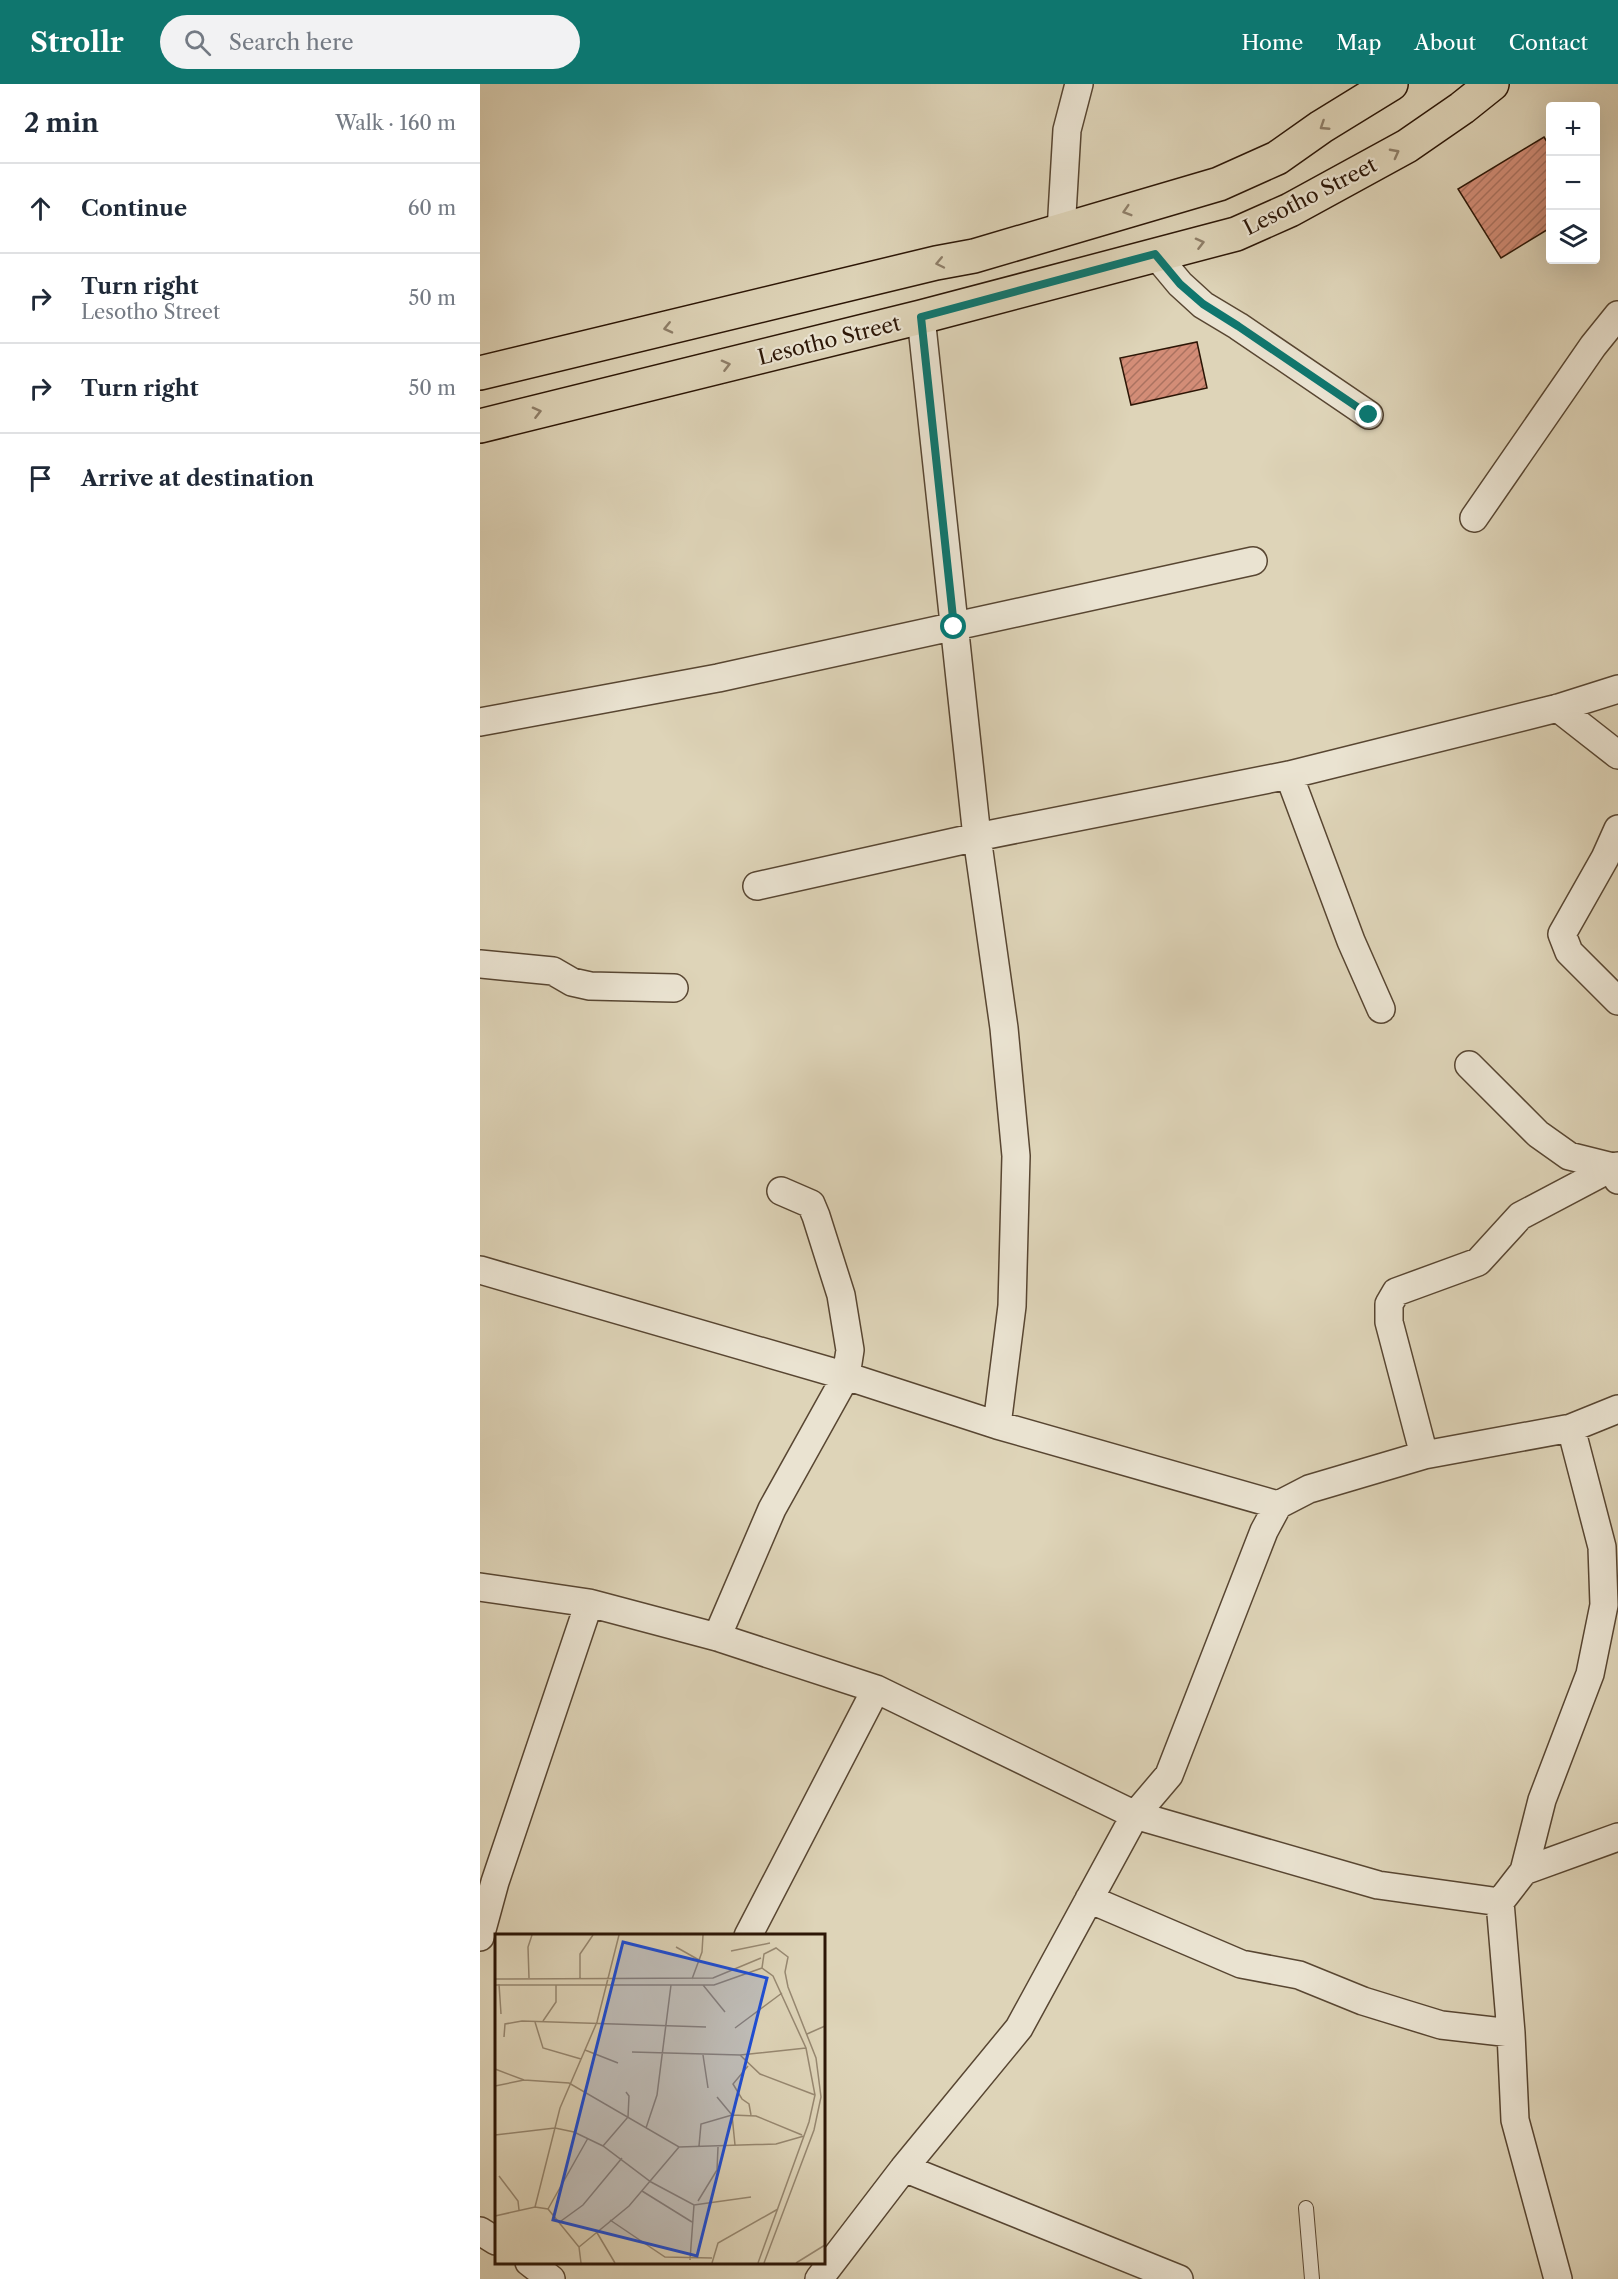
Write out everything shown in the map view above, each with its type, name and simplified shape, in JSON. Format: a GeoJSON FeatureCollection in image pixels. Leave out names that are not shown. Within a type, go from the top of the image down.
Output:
{"type":"FeatureCollection","features":[{"type":"Feature","properties":{"kind":"main road"},"geometry":{"type":"LineString","coordinates":[[480,373],[936,263],[974,256],[1218,184],[1277,158],[1391,84]]}},
{"type":"Feature","properties":{"kind":"main road","name":"Lesotho Street"},"geometry":{"type":"LineString","coordinates":[[480,426],[921,317],[1236,234],[1290,210],[1407,146],[1492,84]]}},
{"type":"Feature","properties":{"kind":"street"},"geometry":{"type":"LineString","coordinates":[[1061,231],[1067,130],[1078,84]]}},
{"type":"Feature","properties":{"kind":"street"},"geometry":{"type":"LineString","coordinates":[[1155,254],[1180,284],[1203,304],[1369,415]]}},
{"type":"Feature","properties":{"kind":"street"},"geometry":{"type":"LineString","coordinates":[[1474,518],[1593,346],[1618,315]]}},
{"type":"Feature","properties":{"kind":"street"},"geometry":{"type":"LineString","coordinates":[[921,317],[977,837],[1004,1028],[1016,1156],[1012,1306],[997,1425]]}},
{"type":"Feature","properties":{"kind":"street"},"geometry":{"type":"LineString","coordinates":[[480,722],[718,678],[1253,561]]}},
{"type":"Feature","properties":{"kind":"street"},"geometry":{"type":"LineString","coordinates":[[757,886],[977,837],[1289,775],[1558,708],[1618,689]]}},
{"type":"Feature","properties":{"kind":"street"},"geometry":{"type":"LineString","coordinates":[[1558,708],[1618,755]]}},
{"type":"Feature","properties":{"kind":"street"},"geometry":{"type":"LineString","coordinates":[[1289,775],[1351,941],[1381,1008]]}},
{"type":"Feature","properties":{"kind":"street"},"geometry":{"type":"LineString","coordinates":[[1618,829],[1605,858],[1562,934],[1569,952],[1618,1001]]}},
{"type":"Feature","properties":{"kind":"street"},"geometry":{"type":"LineString","coordinates":[[480,964],[553,971],[572,982],[590,986],[674,988]]}},
{"type":"Feature","properties":{"kind":"street"},"geometry":{"type":"LineString","coordinates":[[1469,1065],[1538,1134],[1569,1156],[1616,1171]]}},
{"type":"Feature","properties":{"kind":"street"},"geometry":{"type":"LineString","coordinates":[[1424,1455],[1389,1322],[1389,1304],[1396,1292],[1478,1262],[1520,1216],[1616,1171]]}},
{"type":"Feature","properties":{"kind":"street"},"geometry":{"type":"LineString","coordinates":[[717,1637],[772,1509],[846,1376],[850,1350],[841,1295],[811,1204],[781,1191]]}},
{"type":"Feature","properties":{"kind":"street"},"geometry":{"type":"LineString","coordinates":[[480,1270],[846,1376],[997,1425],[1278,1505]]}},
{"type":"Feature","properties":{"kind":"street"},"geometry":{"type":"LineString","coordinates":[[821,2278],[904,2168],[1019,2028],[1135,1815],[1169,1775],[1264,1531],[1278,1505],[1309,1489],[1424,1455],[1571,1428],[1618,1409]]}},
{"type":"Feature","properties":{"kind":"street"},"geometry":{"type":"LineString","coordinates":[[1558,2279],[1515,2120],[1511,2033],[1500,1902],[1524,1871],[1542,1800],[1590,1674],[1604,1605],[1602,1548],[1571,1428]]}},
{"type":"Feature","properties":{"kind":"street"},"geometry":{"type":"LineString","coordinates":[[480,1587],[589,1603],[717,1637],[876,1689],[1135,1815],[1378,1885],[1500,1902]]}},
{"type":"Feature","properties":{"kind":"street"},"geometry":{"type":"LineString","coordinates":[[480,1937],[495,1881],[589,1603]]}},
{"type":"Feature","properties":{"kind":"street"},"geometry":{"type":"LineString","coordinates":[[749,1934],[876,1689]]}},
{"type":"Feature","properties":{"kind":"street"},"geometry":{"type":"LineString","coordinates":[[1524,1871],[1618,1837]]}},
{"type":"Feature","properties":{"kind":"street"},"geometry":{"type":"LineString","coordinates":[[1089,1899],[1241,1964],[1299,1975],[1363,2001],[1441,2025],[1511,2033]]}},
{"type":"Feature","properties":{"kind":"street"},"geometry":{"type":"LineString","coordinates":[[904,2168],[1179,2279]]}},
{"type":"Feature","properties":{"kind":"street"},"geometry":{"type":"LineString","coordinates":[[480,2231],[495,2240]]}},
{"type":"Feature","properties":{"kind":"lane"},"geometry":{"type":"LineString","coordinates":[[1306,2208],[1312,2279]]}},
{"type":"Feature","properties":{"kind":"building"},"geometry":{"type":"Polygon","coordinates":[[[1544,137],[1546,140],[1546,230],[1501,258],[1458,189],[1544,137]]]}},
{"type":"Feature","properties":{"kind":"building"},"geometry":{"type":"Polygon","coordinates":[[[1197,342],[1207,388],[1131,405],[1120,358],[1197,342]]]}},
{"type":"Feature","properties":{"kind":"route"},"geometry":{"type":"LineString","coordinates":[[954,627],[921,317],[1155,254],[1180,284],[1203,304],[1369,415]]}}]}
